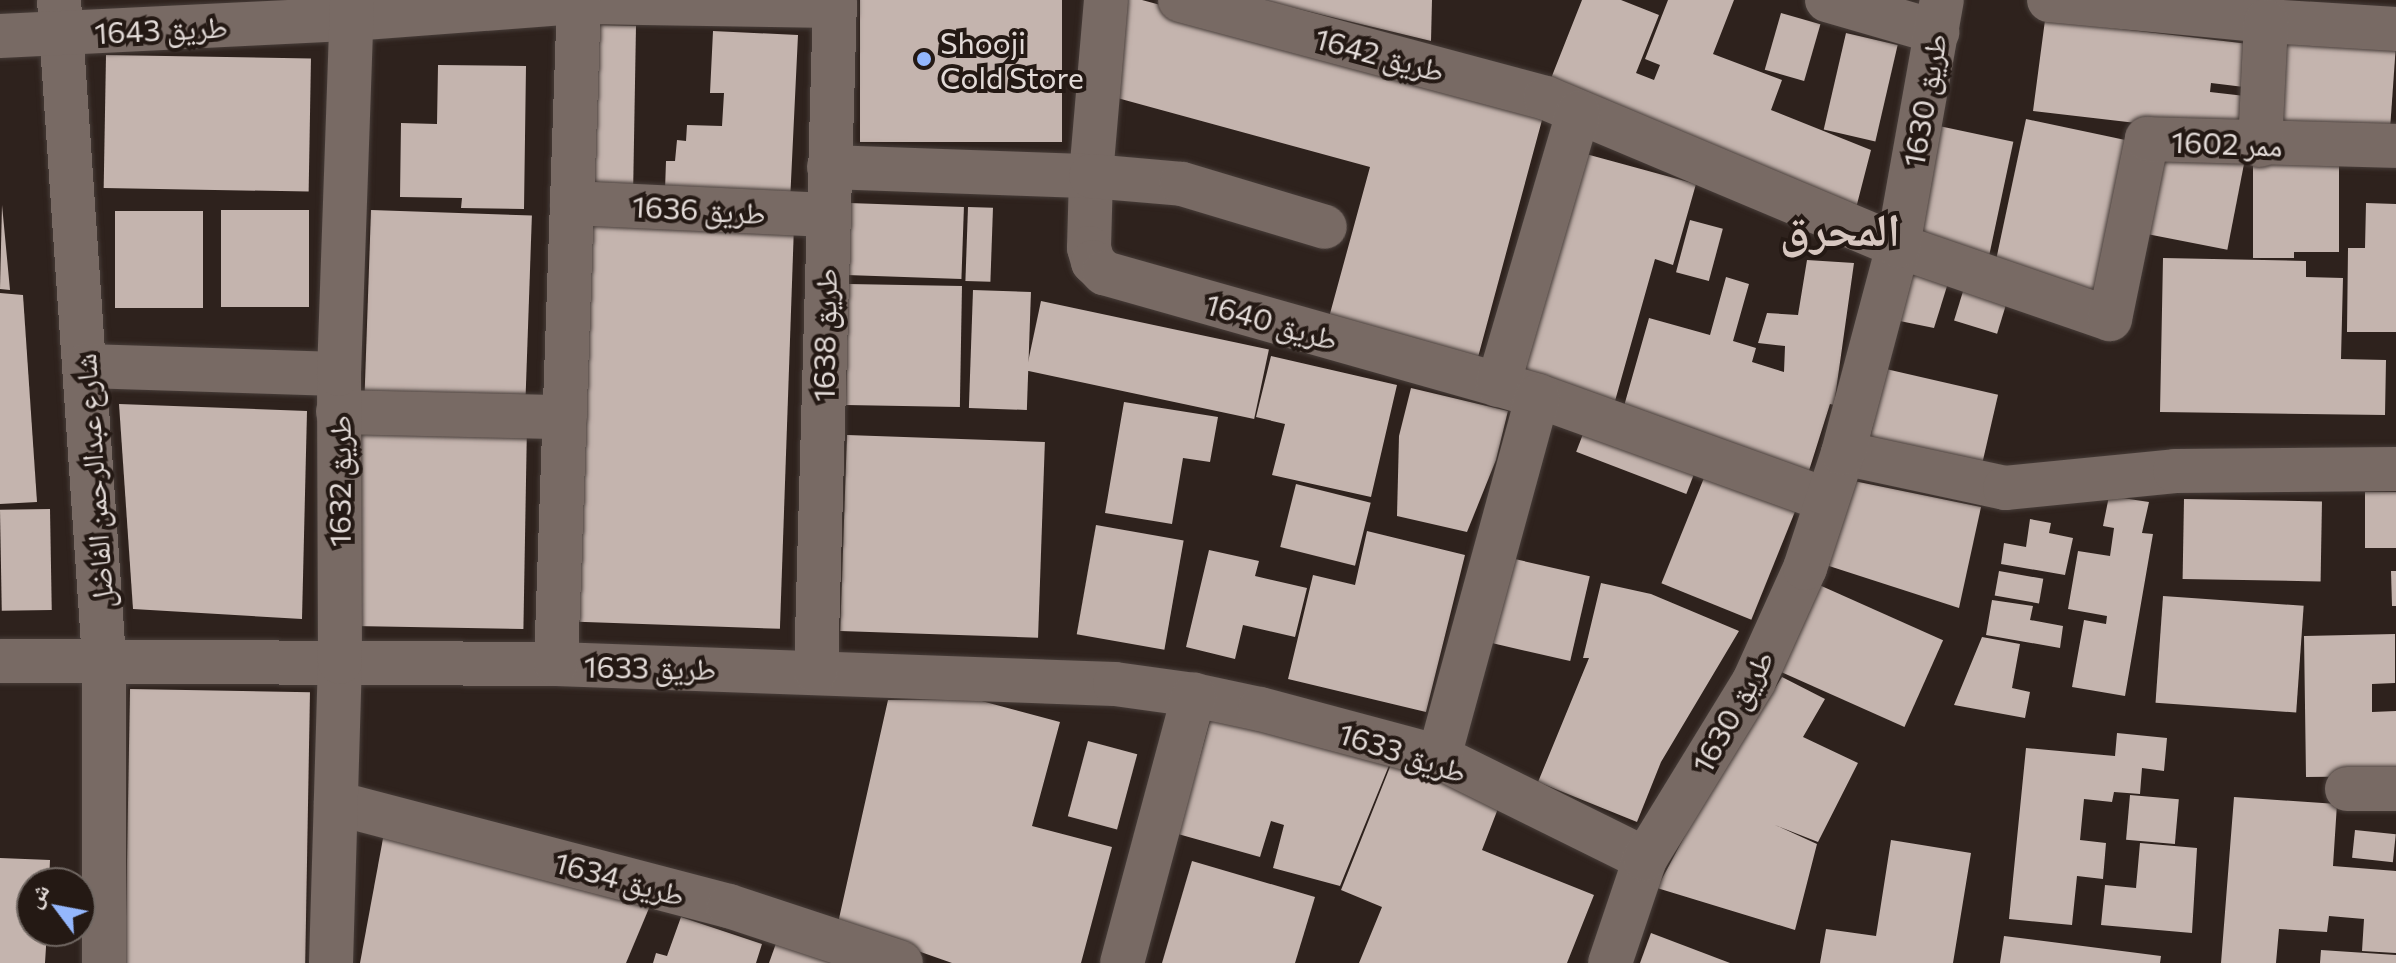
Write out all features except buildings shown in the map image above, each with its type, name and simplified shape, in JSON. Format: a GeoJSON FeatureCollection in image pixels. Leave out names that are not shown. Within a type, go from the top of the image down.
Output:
{"type":"FeatureCollection","features":[{"type":"Feature","properties":{"kind":"street","name":"طريق 1640"},"geometry":{"type":"LineString","coordinates":[[1106,0],[1091,176],[1089,248],[1093,262],[1104,273],[1518,391],[1827,500]]}},
{"type":"Feature","properties":{"kind":"street","name":"طريق 1642"},"geometry":{"type":"LineString","coordinates":[[1180,0],[1546,98],[1898,246]]}},
{"type":"Feature","properties":{"kind":"street"},"geometry":{"type":"LineString","coordinates":[[1827,0],[1939,16]]}},
{"type":"Feature","properties":{"kind":"street"},"geometry":{"type":"LineString","coordinates":[[2049,0],[2266,21],[2396,29]]}},
{"type":"Feature","properties":{"kind":"street"},"geometry":{"type":"LineString","coordinates":[[556,664],[579,1]]}},
{"type":"Feature","properties":{"kind":"street","name":"طريق 1643"},"geometry":{"type":"LineString","coordinates":[[0,36],[61,17],[579,1],[835,3]]}},
{"type":"Feature","properties":{"kind":"street","name":"طريق 1638"},"geometry":{"type":"LineString","coordinates":[[816,671],[835,3]]}},
{"type":"Feature","properties":{"kind":"street","name":"طريق 1632"},"geometry":{"type":"LineString","coordinates":[[331,963],[340,662],[338,393],[352,9]]}},
{"type":"Feature","properties":{"kind":"street","name":"طريق 1630"},"geometry":{"type":"LineString","coordinates":[[1610,963],[1645,859],[1754,681],[1805,568],[1843,453],[1898,246],[1939,16]]}},
{"type":"Feature","properties":{"kind":"street","name":"شارع عبدالرحمن الفاضل"},"geometry":{"type":"LineString","coordinates":[[61,17],[104,659],[104,963]]}},
{"type":"Feature","properties":{"kind":"street"},"geometry":{"type":"LineString","coordinates":[[2260,145],[2266,21]]}},
{"type":"Feature","properties":{"kind":"street"},"geometry":{"type":"LineString","coordinates":[[1439,757],[1578,113]]}},
{"type":"Feature","properties":{"kind":"street","name":"ممر 1602"},"geometry":{"type":"LineString","coordinates":[[1898,246],[2110,319],[2147,139],[2260,145],[2396,146]]}},
{"type":"Feature","properties":{"kind":"street"},"geometry":{"type":"LineString","coordinates":[[829,167],[1091,176],[1182,184],[1325,227]]}},
{"type":"Feature","properties":{"kind":"street","name":"طريق 1636"},"geometry":{"type":"LineString","coordinates":[[572,203],[827,215]]}},
{"type":"Feature","properties":{"kind":"street"},"geometry":{"type":"LineString","coordinates":[[85,366],[565,417]]}},
{"type":"Feature","properties":{"kind":"street"},"geometry":{"type":"LineString","coordinates":[[1843,453],[2005,488],[2175,471],[2396,469]]}},
{"type":"Feature","properties":{"kind":"street","name":"طريق 1633"},"geometry":{"type":"LineString","coordinates":[[0,661],[104,659],[556,664],[1115,684],[1194,695],[1439,757],[1645,859]]}},
{"type":"Feature","properties":{"kind":"street"},"geometry":{"type":"LineString","coordinates":[[1122,963],[1194,695]]}},
{"type":"Feature","properties":{"kind":"street"},"geometry":{"type":"LineString","coordinates":[[2347,789],[2396,789]]}},
{"type":"Feature","properties":{"kind":"street","name":"طريق 1634"},"geometry":{"type":"LineString","coordinates":[[336,803],[729,906],[901,963]]}},
{"type":"Feature","properties":{"kind":"place","name":"Shooji Cold Store"},"geometry":{"type":"Point","coordinates":[924,59]}},
{"type":"Feature","properties":{"kind":"district","name":"المحرق"},"geometry":{"type":"Point","coordinates":[1840,227]}}]}
